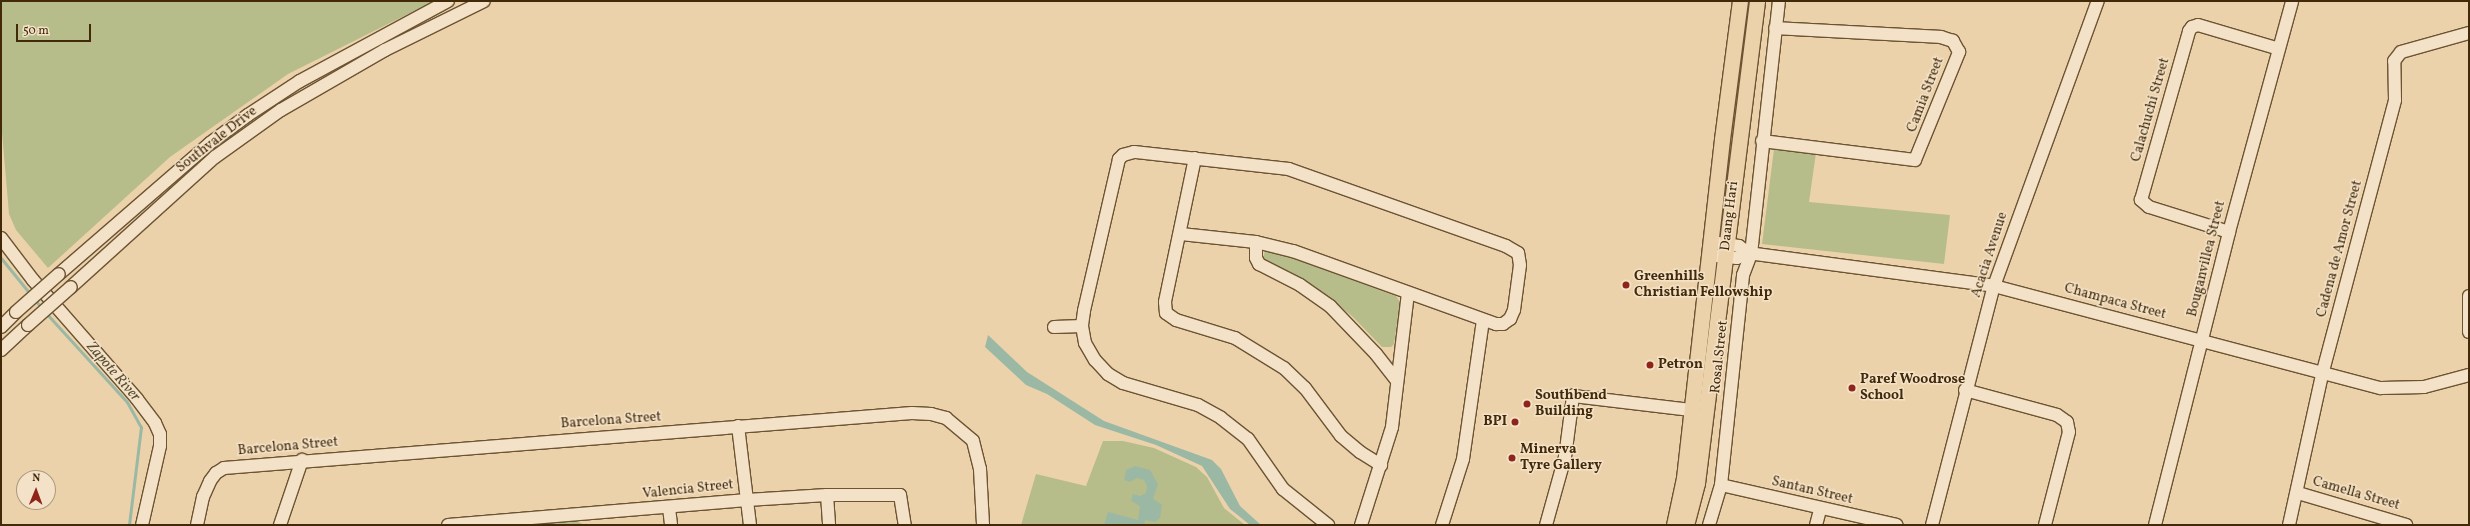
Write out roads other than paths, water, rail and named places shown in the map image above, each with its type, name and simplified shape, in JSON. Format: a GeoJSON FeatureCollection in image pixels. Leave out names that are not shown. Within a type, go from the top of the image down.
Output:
{"type":"FeatureCollection","features":[{"type":"Feature","properties":{"kind":"main road","name":"Daang Hari"},"geometry":{"type":"LineString","coordinates":[[1674,525],[1684,478],[1709,249],[1740,1]]}},
{"type":"Feature","properties":{"kind":"main road","name":"Daang Hari"},"geometry":{"type":"LineString","coordinates":[[1686,525],[1697,483],[1738,252],[1757,1]]}},
{"type":"Feature","properties":{"kind":"street","name":"Southvale Drive"},"geometry":{"type":"LineString","coordinates":[[1,326],[210,143],[248,115],[356,49],[448,1]]}},
{"type":"Feature","properties":{"kind":"street","name":"Southvale Drive"},"geometry":{"type":"LineString","coordinates":[[1,350],[215,157],[270,118],[384,50],[484,1]]}},
{"type":"Feature","properties":{"kind":"street","name":"Rosal Street"},"geometry":{"type":"LineString","coordinates":[[1709,525],[1720,485],[1743,275],[1738,252],[1762,141],[1779,1]]}},
{"type":"Feature","properties":{"kind":"street","name":"Acacia Avenue"},"geometry":{"type":"LineString","coordinates":[[1932,525],[1965,390],[1994,286],[2098,1]]}},
{"type":"Feature","properties":{"kind":"street","name":"Bouganvillea Street"},"geometry":{"type":"LineString","coordinates":[[2155,525],[2203,341],[2229,232],[2292,1]]}},
{"type":"Feature","properties":{"kind":"street","name":"Calachuchi Street"},"geometry":{"type":"LineString","coordinates":[[2229,232],[2149,207],[2141,200],[2189,31],[2192,27],[2198,25],[2279,49]]}},
{"type":"Feature","properties":{"kind":"street","name":"Camia Street"},"geometry":{"type":"LineString","coordinates":[[1762,141],[1915,160],[1959,52],[1953,41],[1941,37],[1775,28]]}},
{"type":"Feature","properties":{"kind":"street","name":"Cadena de Amor Street"},"geometry":{"type":"LineString","coordinates":[[2289,525],[2298,493],[2323,371],[2395,100],[2394,61],[2401,52],[2469,33]]}},
{"type":"Feature","properties":{"kind":"street"},"geometry":{"type":"LineString","coordinates":[[1181,234],[1256,242],[1293,251],[1483,320],[1503,324],[1510,320],[1520,259],[1513,249],[1313,176],[1263,165],[1134,152],[1119,159],[1082,326],[1086,343],[1095,360],[1108,374],[1123,383],[1198,405],[1221,418],[1248,439],[1283,489],[1328,525]]}},
{"type":"Feature","properties":{"kind":"street"},"geometry":{"type":"LineString","coordinates":[[1195,158],[1181,234],[1165,302],[1166,313],[1169,317],[1235,338],[1284,368],[1305,388],[1341,436],[1360,452],[1382,465]]}},
{"type":"Feature","properties":{"kind":"street"},"geometry":{"type":"LineString","coordinates":[[1,238],[33,280],[137,398],[155,423],[160,434],[160,446],[142,525]]}},
{"type":"Feature","properties":{"kind":"street"},"geometry":{"type":"LineString","coordinates":[[1256,242],[1256,258],[1259,264],[1300,286],[1330,306],[1376,354],[1397,381]]}},
{"type":"Feature","properties":{"kind":"street","name":"Champaca Street"},"geometry":{"type":"LineString","coordinates":[[1709,249],[1994,286],[2323,371],[2381,388],[2399,390],[2424,387],[2469,376]]}},
{"type":"Feature","properties":{"kind":"street"},"geometry":{"type":"LineString","coordinates":[[1361,525],[1382,465],[1392,427],[1408,293]]}},
{"type":"Feature","properties":{"kind":"street"},"geometry":{"type":"LineString","coordinates":[[2469,296],[2469,332]]}},
{"type":"Feature","properties":{"kind":"street"},"geometry":{"type":"LineString","coordinates":[[1442,525],[1463,459],[1483,320]]}},
{"type":"Feature","properties":{"kind":"street"},"geometry":{"type":"LineString","coordinates":[[1054,326],[1082,326]]}},
{"type":"Feature","properties":{"kind":"street"},"geometry":{"type":"LineString","coordinates":[[1965,390],[2057,415],[2067,422],[2069,432],[2045,525]]}},
{"type":"Feature","properties":{"kind":"street"},"geometry":{"type":"LineString","coordinates":[[1546,525],[1565,457],[1573,396],[1691,410]]}},
{"type":"Feature","properties":{"kind":"street","name":"Barcelona Street"},"geometry":{"type":"LineString","coordinates":[[197,525],[203,497],[216,473],[224,468],[302,460],[912,412],[931,414],[946,418],[973,441],[978,454],[982,525]]}},
{"type":"Feature","properties":{"kind":"street"},"geometry":{"type":"LineString","coordinates":[[738,426],[750,525]]}},
{"type":"Feature","properties":{"kind":"street"},"geometry":{"type":"LineString","coordinates":[[280,525],[302,460]]}},
{"type":"Feature","properties":{"kind":"street","name":"Santan Street"},"geometry":{"type":"LineString","coordinates":[[1720,485],[1820,510],[1897,525]]}},
{"type":"Feature","properties":{"kind":"street","name":"Camella Street"},"geometry":{"type":"LineString","coordinates":[[2298,493],[2406,525]]}},
{"type":"Feature","properties":{"kind":"street"},"geometry":{"type":"LineString","coordinates":[[827,495],[829,525]]}},
{"type":"Feature","properties":{"kind":"street","name":"Valencia Street"},"geometry":{"type":"LineString","coordinates":[[448,525],[593,519],[670,508],[747,500],[827,495],[900,495],[905,525]]}},
{"type":"Feature","properties":{"kind":"street"},"geometry":{"type":"LineString","coordinates":[[670,508],[671,525]]}},
{"type":"Feature","properties":{"kind":"street"},"geometry":{"type":"LineString","coordinates":[[1816,525],[1820,510]]}},
{"type":"Feature","properties":{"kind":"waterway","name":"Zapote River"},"geometry":{"type":"LineString","coordinates":[[1,258],[31,295]]}},
{"type":"Feature","properties":{"kind":"waterway","name":"Zapote River"},"geometry":{"type":"LineString","coordinates":[[34,299],[42,308]]}},
{"type":"Feature","properties":{"kind":"waterway","name":"Zapote River"},"geometry":{"type":"LineString","coordinates":[[46,313],[127,402],[141,427],[129,525]]}},
{"type":"Feature","properties":{"kind":"place","name":"Greenhills Christian Fellowship"},"geometry":{"type":"Point","coordinates":[1626,285]}},
{"type":"Feature","properties":{"kind":"place","name":"Petron"},"geometry":{"type":"Point","coordinates":[1650,365]}},
{"type":"Feature","properties":{"kind":"place","name":"Paref Woodrose School"},"geometry":{"type":"Point","coordinates":[1852,388]}},
{"type":"Feature","properties":{"kind":"place","name":"Southbend Building"},"geometry":{"type":"Point","coordinates":[1527,404]}},
{"type":"Feature","properties":{"kind":"place","name":"BPI"},"geometry":{"type":"Point","coordinates":[1515,422]}},
{"type":"Feature","properties":{"kind":"place","name":"Minerva Tyre Gallery"},"geometry":{"type":"Point","coordinates":[1512,458]}}]}
